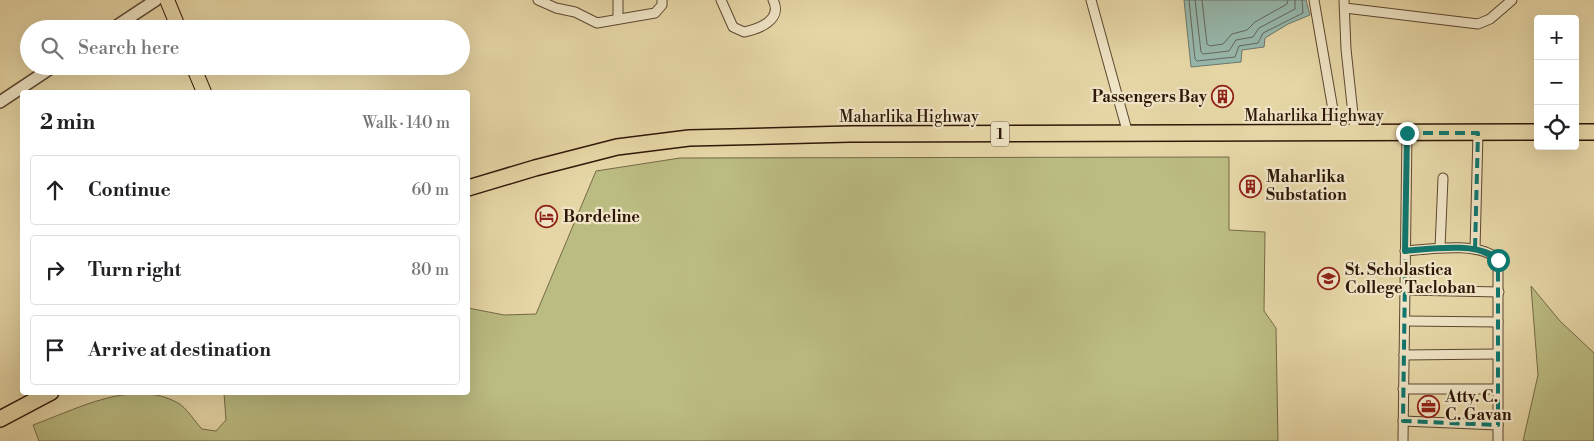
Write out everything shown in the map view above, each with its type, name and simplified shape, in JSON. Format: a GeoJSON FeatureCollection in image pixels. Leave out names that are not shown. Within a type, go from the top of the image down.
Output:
{"type":"FeatureCollection","features":[{"type":"Feature","properties":{"kind":"highway","name":"Maharlika Highway"},"geometry":{"type":"LineString","coordinates":[[470,187],[617,147],[689,138],[850,134],[1534,132]]}},
{"type":"Feature","properties":{"kind":"highway"},"geometry":{"type":"LineString","coordinates":[[1579,132],[1594,132]]}},
{"type":"Feature","properties":{"kind":"highway"},"geometry":{"type":"LineString","coordinates":[[0,419],[45,395]]}},
{"type":"Feature","properties":{"kind":"main road"},"geometry":{"type":"LineString","coordinates":[[167,0],[175,20]]}},
{"type":"Feature","properties":{"kind":"main road"},"geometry":{"type":"LineString","coordinates":[[197,75],[203,90]]}},
{"type":"Feature","properties":{"kind":"street"},"geometry":{"type":"LineString","coordinates":[[126,20],[156,0]]}},
{"type":"Feature","properties":{"kind":"street"},"geometry":{"type":"LineString","coordinates":[[538,0],[597,22],[655,13],[662,5],[662,0]]}},
{"type":"Feature","properties":{"kind":"street"},"geometry":{"type":"LineString","coordinates":[[570,0],[570,11]]}},
{"type":"Feature","properties":{"kind":"street"},"geometry":{"type":"LineString","coordinates":[[618,0],[618,19]]}},
{"type":"Feature","properties":{"kind":"street"},"geometry":{"type":"LineString","coordinates":[[721,0],[733,27],[744,32],[774,18],[777,13],[777,7],[773,0]]}},
{"type":"Feature","properties":{"kind":"street"},"geometry":{"type":"LineString","coordinates":[[1091,0],[1128,134]]}},
{"type":"Feature","properties":{"kind":"street"},"geometry":{"type":"LineString","coordinates":[[1314,0],[1337,132]]}},
{"type":"Feature","properties":{"kind":"street"},"geometry":{"type":"LineString","coordinates":[[1355,133],[1346,49],[1345,4],[1478,24],[1490,19],[1512,0]]}},
{"type":"Feature","properties":{"kind":"street"},"geometry":{"type":"LineString","coordinates":[[0,102],[40,75]]}},
{"type":"Feature","properties":{"kind":"street"},"geometry":{"type":"LineString","coordinates":[[1404,441],[1403,389],[1407,133]]}},
{"type":"Feature","properties":{"kind":"street"},"geometry":{"type":"LineString","coordinates":[[1475,249],[1478,133]]}},
{"type":"Feature","properties":{"kind":"street"},"geometry":{"type":"LineString","coordinates":[[1440,248],[1443,178]]}},
{"type":"Feature","properties":{"kind":"street"},"geometry":{"type":"LineString","coordinates":[[1405,251],[1440,248],[1475,249],[1489,252],[1498,260],[1496,389],[1498,441]]}},
{"type":"Feature","properties":{"kind":"street"},"geometry":{"type":"LineString","coordinates":[[1405,290],[1498,292]]}},
{"type":"Feature","properties":{"kind":"street"},"geometry":{"type":"LineString","coordinates":[[1405,320],[1498,322]]}},
{"type":"Feature","properties":{"kind":"street"},"geometry":{"type":"LineString","coordinates":[[1404,355],[1497,354]]}},
{"type":"Feature","properties":{"kind":"street"},"geometry":{"type":"LineString","coordinates":[[1403,389],[1496,389]]}},
{"type":"Feature","properties":{"kind":"street"},"geometry":{"type":"LineString","coordinates":[[1403,421],[1498,425]]}},
{"type":"Feature","properties":{"kind":"highlighted area"},"geometry":{"type":"Polygon","coordinates":[[[1407,133],[1478,133],[1475,249],[1498,260],[1498,425],[1403,421],[1407,133]]]}},
{"type":"Feature","properties":{"kind":"green space"},"geometry":{"type":"Polygon","coordinates":[[[1229,157],[1229,230],[1265,232],[1264,311],[1276,328],[1278,441],[39,441],[33,425],[86,404],[124,395],[161,396],[181,405],[202,429],[216,431],[226,420],[224,395],[470,395],[470,308],[504,315],[536,314],[596,171],[680,158],[1229,157]]]}},
{"type":"Feature","properties":{"kind":"green space"},"geometry":{"type":"Polygon","coordinates":[[[1531,286],[1560,321],[1594,353],[1594,441],[1523,441],[1538,375],[1531,286]]]}},
{"type":"Feature","properties":{"kind":"water"},"geometry":{"type":"Polygon","coordinates":[[[1184,0],[1306,0],[1310,15],[1288,24],[1265,38],[1264,47],[1242,50],[1241,62],[1191,67],[1184,0]]]}},
{"type":"Feature","properties":{"kind":"place","name":"Passengers Bay"},"geometry":{"type":"Point","coordinates":[1223,97]}},
{"type":"Feature","properties":{"kind":"place","name":"Maharlika Substation"},"geometry":{"type":"Point","coordinates":[1250,186]}},
{"type":"Feature","properties":{"kind":"place","name":"Bordeline"},"geometry":{"type":"Point","coordinates":[547,217]}},
{"type":"Feature","properties":{"kind":"place","name":"St. Scholastica College Tacloban"},"geometry":{"type":"Point","coordinates":[1329,279]}},
{"type":"Feature","properties":{"kind":"place","name":"Atty. C. C. Gavan"},"geometry":{"type":"Point","coordinates":[1429,406]}},
{"type":"Feature","properties":{"kind":"route"},"geometry":{"type":"LineString","coordinates":[[1407,133],[1405,251],[1440,248],[1475,249],[1489,252],[1498,260]]}}]}
